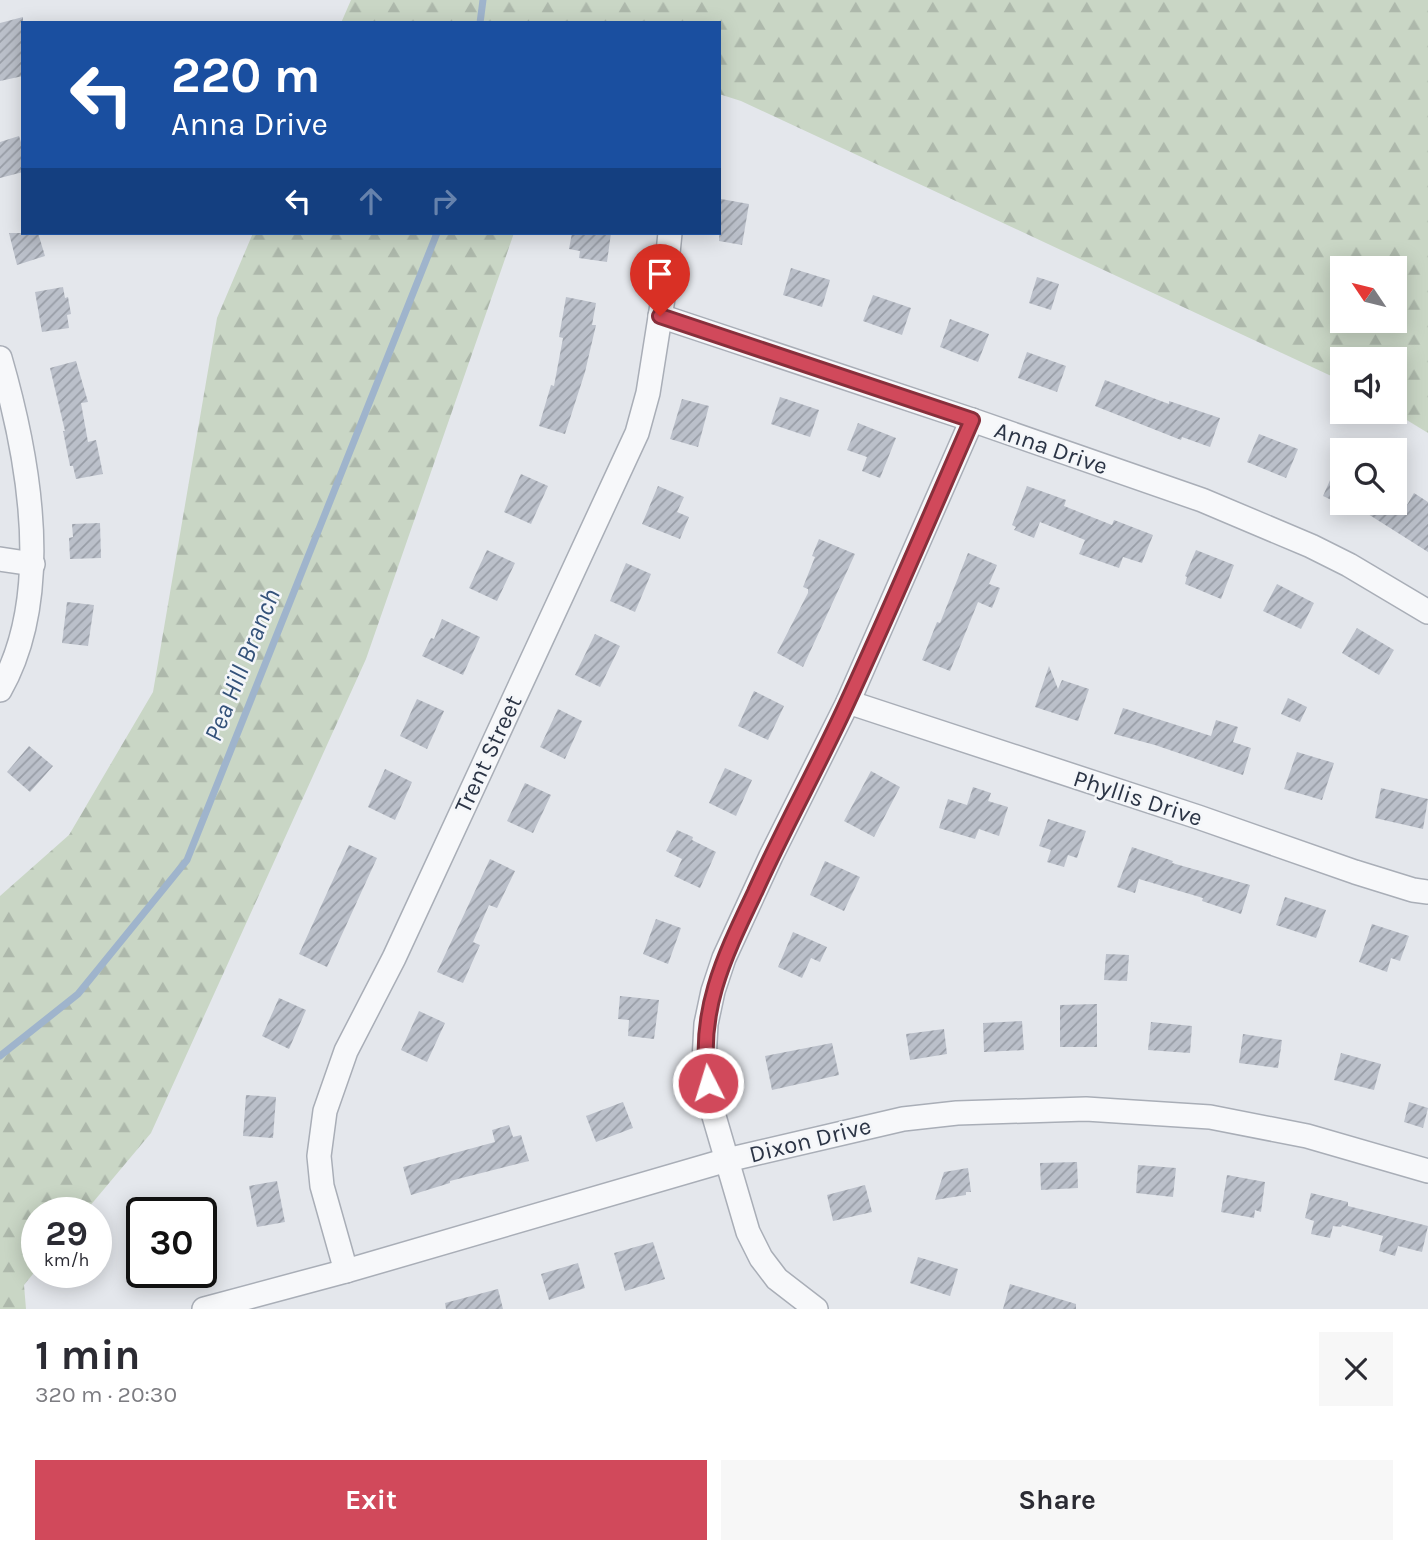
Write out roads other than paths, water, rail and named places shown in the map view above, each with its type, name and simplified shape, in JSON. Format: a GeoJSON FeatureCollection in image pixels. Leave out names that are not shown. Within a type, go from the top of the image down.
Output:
{"type":"FeatureCollection","features":[{"type":"Feature","properties":{"kind":"street","name":"Trent Street"},"geometry":{"type":"LineString","coordinates":[[346,1271],[322,1186],[319,1156],[325,1111],[346,1051],[394,958],[637,433],[648,393],[670,235]]}},
{"type":"Feature","properties":{"kind":"street","name":"Anna Drive"},"geometry":{"type":"LineString","coordinates":[[660,316],[1202,500],[1263,524],[1349,565],[1428,612]]}},
{"type":"Feature","properties":{"kind":"street"},"geometry":{"type":"LineString","coordinates":[[0,358],[8,386],[29,500],[33,564],[29,611],[8,676],[0,690]]}},
{"type":"Feature","properties":{"kind":"street"},"geometry":{"type":"LineString","coordinates":[[816,1309],[777,1279],[761,1258],[748,1232],[711,1106],[704,1061],[706,1024],[724,958],[771,856],[848,702],[972,420]]}},
{"type":"Feature","properties":{"kind":"street"},"geometry":{"type":"LineString","coordinates":[[0,559],[33,564]]}},
{"type":"Feature","properties":{"kind":"street","name":"Phyllis Drive"},"geometry":{"type":"LineString","coordinates":[[848,702],[1198,817],[1355,872],[1428,892]]}},
{"type":"Feature","properties":{"kind":"street","name":"Dixon Drive"},"geometry":{"type":"LineString","coordinates":[[204,1309],[346,1271],[727,1160],[903,1119],[957,1113],[1086,1109],[1210,1117],[1307,1136],[1428,1171]]}},
{"type":"Feature","properties":{"kind":"waterway","name":"Pea Hill Branch"},"geometry":{"type":"LineString","coordinates":[[480,21],[483,0]]}},
{"type":"Feature","properties":{"kind":"waterway","name":"Pea Hill Branch"},"geometry":{"type":"LineString","coordinates":[[0,1056],[78,994],[187,860],[436,235]]}}]}
